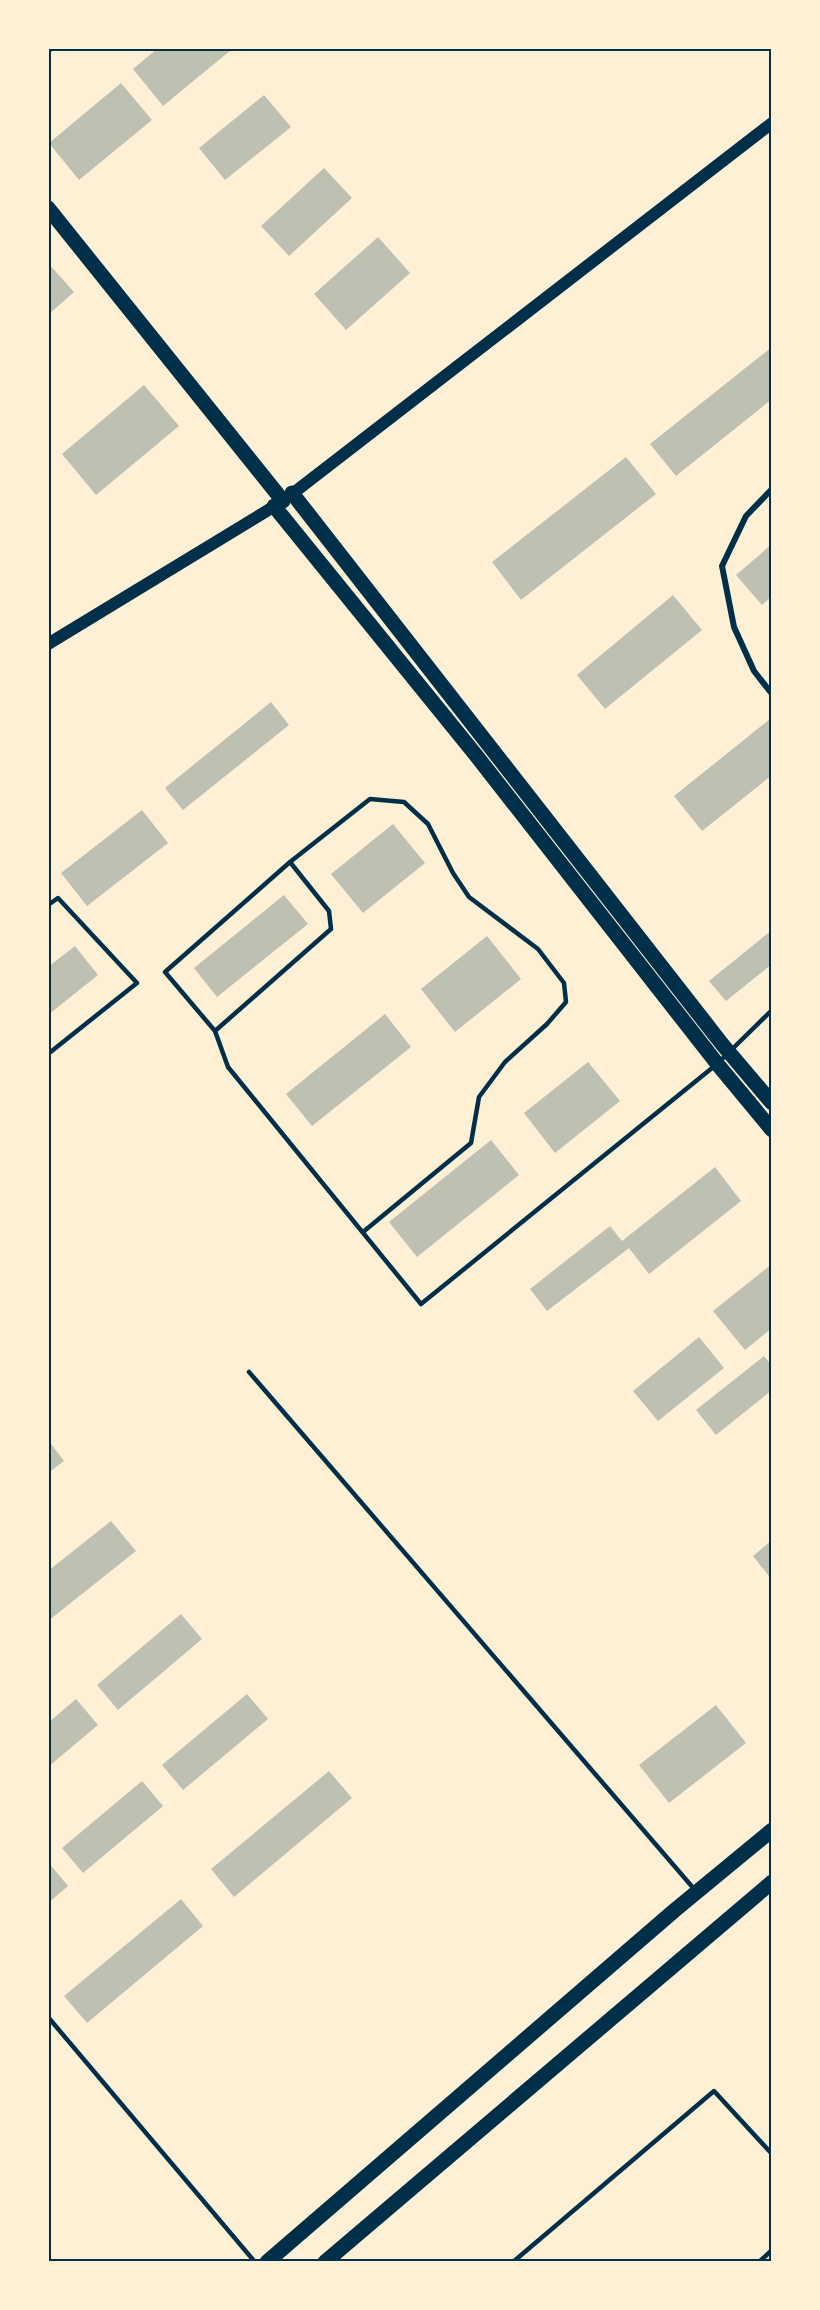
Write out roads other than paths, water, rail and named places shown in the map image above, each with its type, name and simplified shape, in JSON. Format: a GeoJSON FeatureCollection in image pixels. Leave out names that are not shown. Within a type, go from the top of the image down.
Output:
{"type":"FeatureCollection","features":[{"type":"Feature","properties":{"kind":"main road"},"geometry":{"type":"LineString","coordinates":[[48,644],[283,500],[772,123]]}},
{"type":"Feature","properties":{"kind":"main road"},"geometry":{"type":"LineString","coordinates":[[48,208],[772,1103]]}},
{"type":"Feature","properties":{"kind":"main road"},"geometry":{"type":"LineString","coordinates":[[283,500],[475,754],[717,1064],[772,1130]]}},
{"type":"Feature","properties":{"kind":"main road"},"geometry":{"type":"LineString","coordinates":[[267,2262],[772,1830]]}},
{"type":"Feature","properties":{"kind":"main road"},"geometry":{"type":"LineString","coordinates":[[329,2261],[772,1882]]}},
{"type":"Feature","properties":{"kind":"street"},"geometry":{"type":"LineString","coordinates":[[772,489],[746,516],[722,566],[734,627],[754,671],[772,694]]}},
{"type":"Feature","properties":{"kind":"lane"},"geometry":{"type":"LineString","coordinates":[[363,1232],[471,1143],[479,1097],[505,1062],[547,1024],[566,1002],[564,983],[538,949],[469,897],[453,873],[428,824],[404,802],[370,799],[290,862],[165,972],[215,1031],[228,1067],[363,1232],[422,1304],[717,1064],[772,1010]]}},
{"type":"Feature","properties":{"kind":"lane"},"geometry":{"type":"LineString","coordinates":[[215,1031],[331,928],[329,910],[290,862]]}},
{"type":"Feature","properties":{"kind":"lane"},"geometry":{"type":"LineString","coordinates":[[48,905],[58,898],[137,983],[48,1054]]}},
{"type":"Feature","properties":{"kind":"lane"},"geometry":{"type":"LineString","coordinates":[[249,1372],[697,1892]]}},
{"type":"Feature","properties":{"kind":"lane"},"geometry":{"type":"LineString","coordinates":[[48,2017],[255,2262]]}},
{"type":"Feature","properties":{"kind":"lane"},"geometry":{"type":"LineString","coordinates":[[513,2262],[714,2091],[772,2154]]}},
{"type":"Feature","properties":{"kind":"lane"},"geometry":{"type":"LineString","coordinates":[[759,2262],[772,2250]]}}]}
